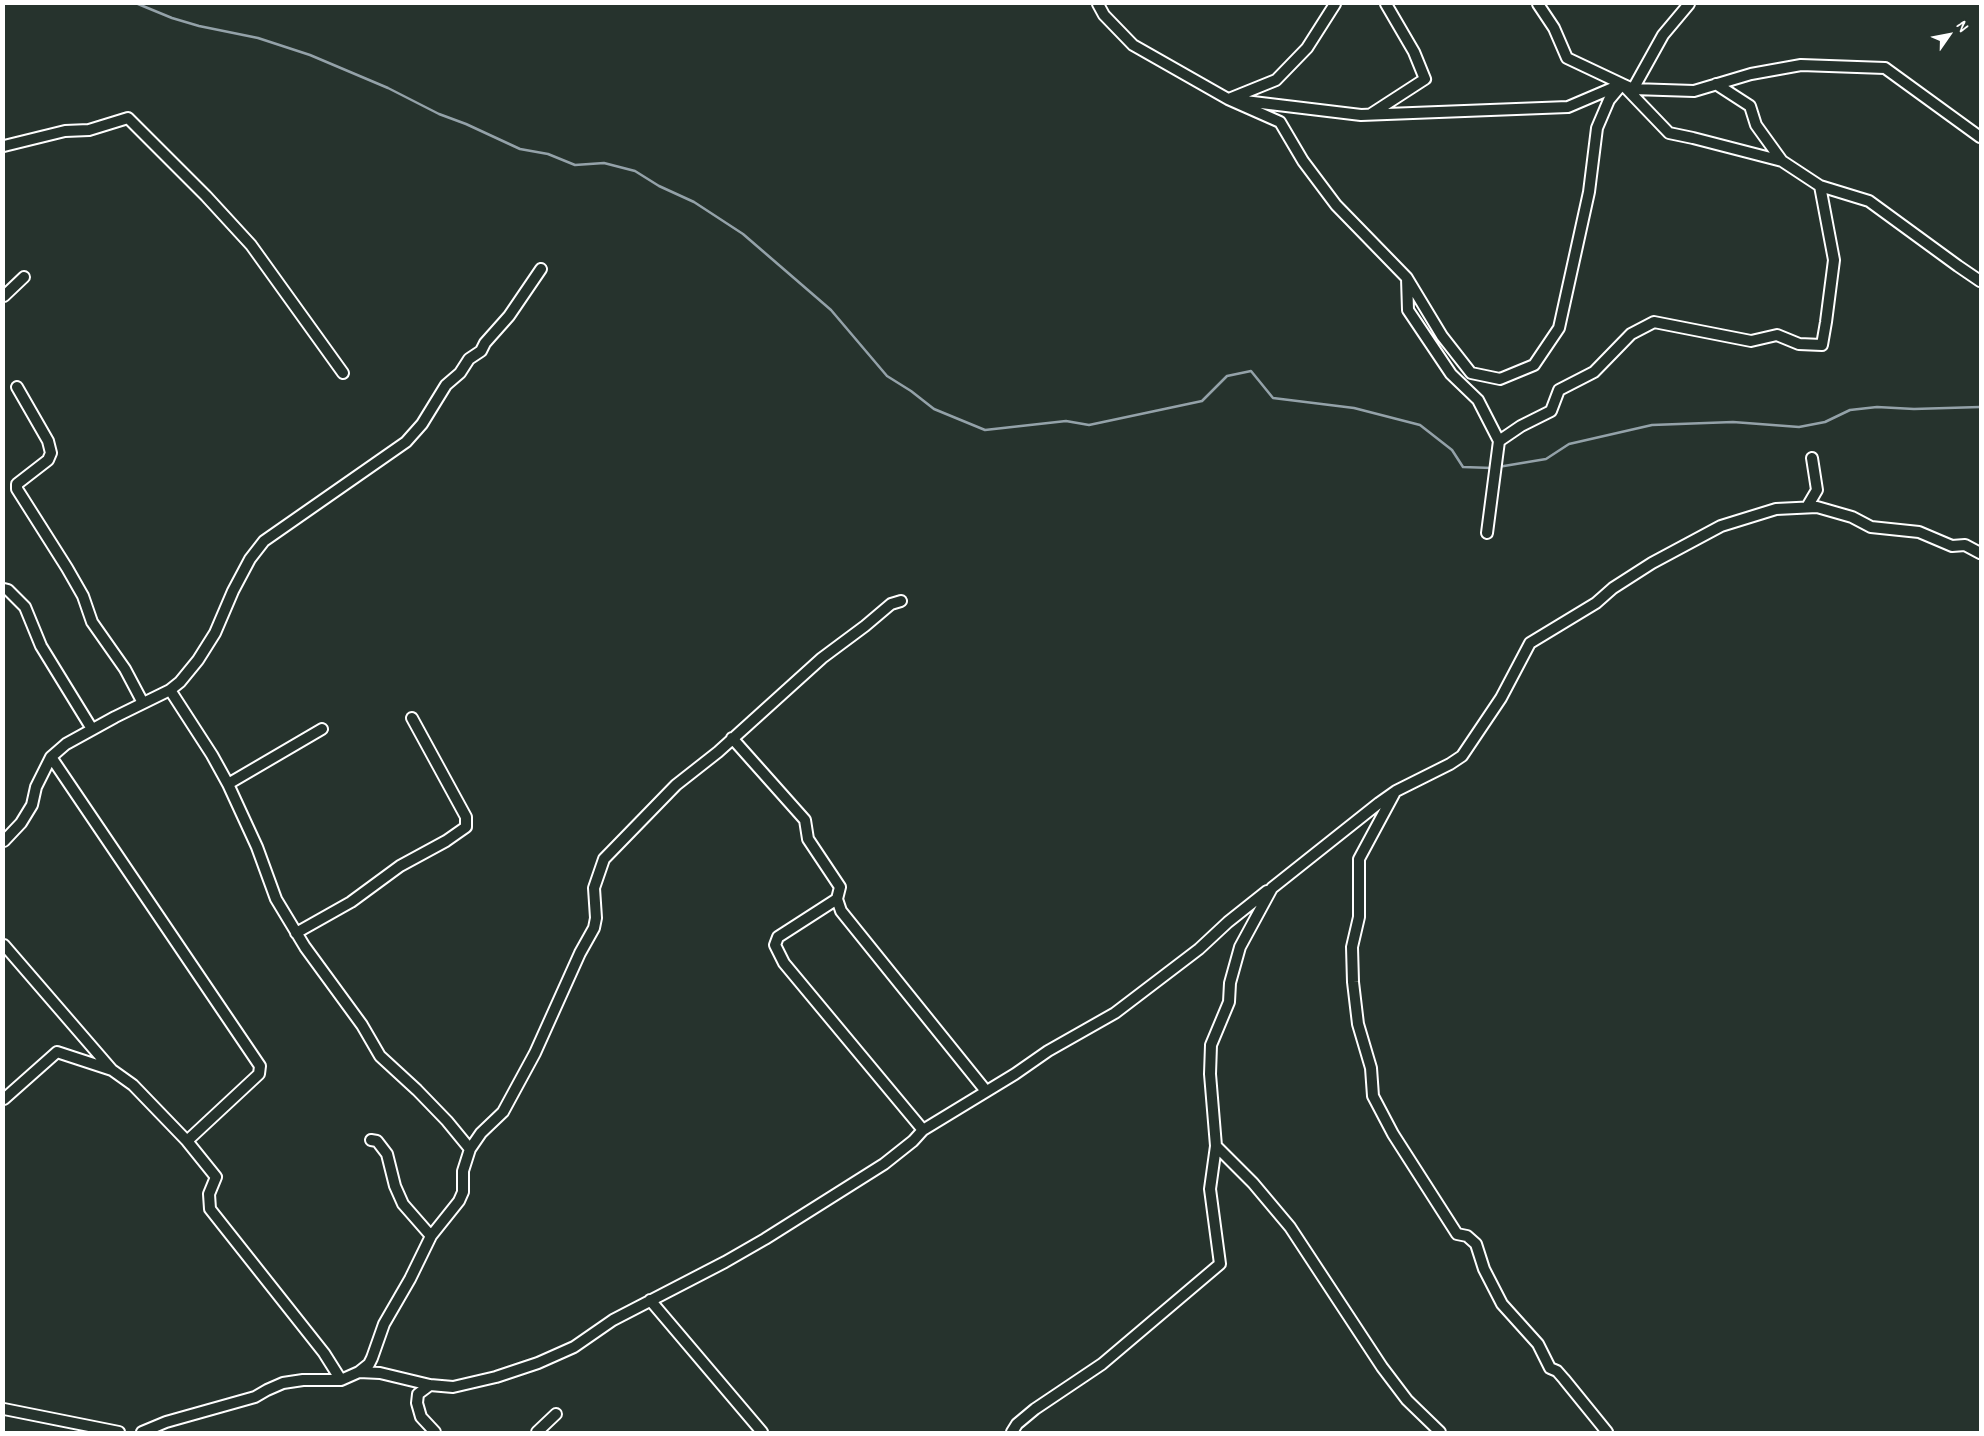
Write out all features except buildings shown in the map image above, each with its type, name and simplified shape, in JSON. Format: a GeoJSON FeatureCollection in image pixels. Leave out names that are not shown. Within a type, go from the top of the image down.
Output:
{"type":"FeatureCollection","features":[{"type":"Feature","properties":{"kind":"street"},"geometry":{"type":"LineString","coordinates":[[1098,4],[1104,15],[1133,45],[1228,99],[1280,122],[1303,162],[1336,206],[1407,278],[1442,336],[1471,373],[1500,379],[1534,364],[1559,328],[1589,192],[1597,128],[1609,100],[1622,84]]}},
{"type":"Feature","properties":{"kind":"street"},"geometry":{"type":"LineString","coordinates":[[1228,99],[1276,80],[1307,48],[1335,4]]}},
{"type":"Feature","properties":{"kind":"street"},"geometry":{"type":"LineString","coordinates":[[1370,115],[1425,79],[1414,52],[1386,4]]}},
{"type":"Feature","properties":{"kind":"street"},"geometry":{"type":"LineString","coordinates":[[1538,4],[1554,28],[1567,58],[1633,89],[1694,91],[1751,74],[1801,65],[1885,68],[1980,137]]}},
{"type":"Feature","properties":{"kind":"street"},"geometry":{"type":"LineString","coordinates":[[1633,89],[1663,35],[1689,4]]}},
{"type":"Feature","properties":{"kind":"street"},"geometry":{"type":"LineString","coordinates":[[1228,99],[1361,116],[1568,106],[1622,84]]}},
{"type":"Feature","properties":{"kind":"street"},"geometry":{"type":"LineString","coordinates":[[1622,84],[1636,101],[1669,133],[1782,162],[1820,186],[1869,201],[1980,281]]}},
{"type":"Feature","properties":{"kind":"street"},"geometry":{"type":"LineString","coordinates":[[1716,84],[1750,106],[1756,126],[1782,162]]}},
{"type":"Feature","properties":{"kind":"street"},"geometry":{"type":"LineString","coordinates":[[4,146],[65,132],[89,130],[128,118],[206,196],[251,245],[343,373]]}},
{"type":"Feature","properties":{"kind":"street"},"geometry":{"type":"LineString","coordinates":[[1499,441],[1551,411],[1559,390],[1594,372],[1631,334],[1654,322],[1751,341],[1777,335],[1799,344],[1822,345],[1834,260],[1820,186]]}},
{"type":"Feature","properties":{"kind":"street"},"geometry":{"type":"LineString","coordinates":[[4,841],[21,823],[32,805],[36,787],[51,758],[66,744],[170,690],[180,682],[211,640],[250,559],[264,541],[406,442],[422,424],[446,385],[460,373],[469,358],[480,350],[510,316],[541,269]]}},
{"type":"Feature","properties":{"kind":"street"},"geometry":{"type":"LineString","coordinates":[[4,296],[24,276]]}},
{"type":"Feature","properties":{"kind":"street"},"geometry":{"type":"LineString","coordinates":[[1407,278],[1408,310],[1451,374],[1478,400],[1499,441],[1487,533]]}},
{"type":"Feature","properties":{"kind":"street"},"geometry":{"type":"LineString","coordinates":[[17,387],[48,441],[51,453],[48,460],[17,484],[17,489],[67,568],[83,596],[92,622],[125,669],[143,703]]}},
{"type":"Feature","properties":{"kind":"street"},"geometry":{"type":"LineString","coordinates":[[1807,507],[1817,490],[1812,458]]}},
{"type":"Feature","properties":{"kind":"street"},"geometry":{"type":"LineString","coordinates":[[359,1372],[453,1387],[477,1383],[538,1363],[574,1347],[613,1320],[765,1239],[884,1164],[923,1130],[1015,1074],[1048,1051],[1115,1013],[1199,949],[1228,922],[1324,845],[1396,791],[1462,756],[1501,698],[1530,643],[1596,603],[1613,588],[1652,563],[1721,526],[1776,509],[1817,507],[1852,517],[1871,527],[1919,532],[1952,546],[1966,545],[1980,553]]}},
{"type":"Feature","properties":{"kind":"street"},"geometry":{"type":"LineString","coordinates":[[4,590],[8,590],[25,607],[41,646],[92,729]]}},
{"type":"Feature","properties":{"kind":"street"},"geometry":{"type":"LineString","coordinates":[[142,1432],[166,1422],[255,1397],[283,1384],[303,1380],[341,1380],[359,1372],[368,1364],[384,1324],[410,1279],[431,1236],[463,1192],[463,1170],[470,1149],[480,1133],[503,1112],[535,1053],[580,953],[594,928],[596,918],[594,888],[604,859],[676,785],[699,768],[822,658],[891,604],[901,601]]}},
{"type":"Feature","properties":{"kind":"street"},"geometry":{"type":"LineString","coordinates":[[170,690],[212,755],[228,784],[257,847],[276,898],[296,933],[362,1025],[380,1056],[423,1096],[470,1149]]}},
{"type":"Feature","properties":{"kind":"street"},"geometry":{"type":"LineString","coordinates":[[296,933],[351,902],[400,866],[446,841],[466,827],[466,817],[412,718]]}},
{"type":"Feature","properties":{"kind":"street"},"geometry":{"type":"LineString","coordinates":[[228,784],[322,729]]}},
{"type":"Feature","properties":{"kind":"street"},"geometry":{"type":"LineString","coordinates":[[732,738],[805,820],[808,839],[840,887],[837,899],[840,911],[986,1092]]}},
{"type":"Feature","properties":{"kind":"street"},"geometry":{"type":"LineString","coordinates":[[51,758],[260,1066],[258,1074],[187,1141]]}},
{"type":"Feature","properties":{"kind":"street"},"geometry":{"type":"LineString","coordinates":[[1396,791],[1359,859],[1359,917],[1352,947],[1353,982],[1358,1024],[1371,1068],[1373,1096],[1393,1134],[1452,1227],[1457,1234],[1467,1236],[1476,1244],[1484,1269],[1502,1304],[1538,1344],[1550,1368],[1557,1371],[1607,1432]]}},
{"type":"Feature","properties":{"kind":"street"},"geometry":{"type":"LineString","coordinates":[[1012,1432],[1017,1424],[1035,1409],[1102,1364],[1220,1264],[1210,1189],[1216,1146],[1210,1074],[1211,1045],[1229,1002],[1230,983],[1240,946],[1272,888]]}},
{"type":"Feature","properties":{"kind":"street"},"geometry":{"type":"LineString","coordinates":[[837,899],[778,937],[775,945],[784,963],[923,1130]]}},
{"type":"Feature","properties":{"kind":"street"},"geometry":{"type":"LineString","coordinates":[[4,945],[112,1070],[133,1085],[187,1141],[216,1177],[209,1194],[210,1209],[324,1353],[341,1380]]}},
{"type":"Feature","properties":{"kind":"street"},"geometry":{"type":"LineString","coordinates":[[4,1099],[57,1052],[112,1070]]}},
{"type":"Feature","properties":{"kind":"street"},"geometry":{"type":"LineString","coordinates":[[371,1140],[377,1141],[387,1154],[395,1186],[403,1204],[431,1236]]}},
{"type":"Feature","properties":{"kind":"street"},"geometry":{"type":"LineString","coordinates":[[1216,1146],[1253,1182],[1290,1227],[1382,1367],[1407,1400],[1440,1432]]}},
{"type":"Feature","properties":{"kind":"street"},"geometry":{"type":"LineString","coordinates":[[650,1300],[762,1432]]}},
{"type":"Feature","properties":{"kind":"street"},"geometry":{"type":"LineString","coordinates":[[430,1384],[418,1394],[416,1403],[421,1417],[435,1432]]}},
{"type":"Feature","properties":{"kind":"street"},"geometry":{"type":"LineString","coordinates":[[4,1409],[119,1432]]}},
{"type":"Feature","properties":{"kind":"street"},"geometry":{"type":"LineString","coordinates":[[537,1432],[556,1414]]}},
{"type":"Feature","properties":{"kind":"waterway"},"geometry":{"type":"LineString","coordinates":[[138,4],[172,18],[199,26],[258,38],[310,55],[388,88],[439,114],[466,124],[520,149],[548,154],[575,165],[604,163],[635,171],[659,186],[694,202],[743,234],[831,310],[887,376],[911,391],[934,409],[985,430],[1066,421],[1089,425],[1202,401],[1227,376],[1251,371],[1273,398],[1354,408],[1420,425],[1452,450],[1463,467],[1492,468]]}},
{"type":"Feature","properties":{"kind":"waterway"},"geometry":{"type":"LineString","coordinates":[[1498,467],[1546,459],[1569,444],[1652,425],[1733,422],[1799,427],[1825,422],[1850,410],[1877,407],[1914,409],[1980,407]]}}]}
